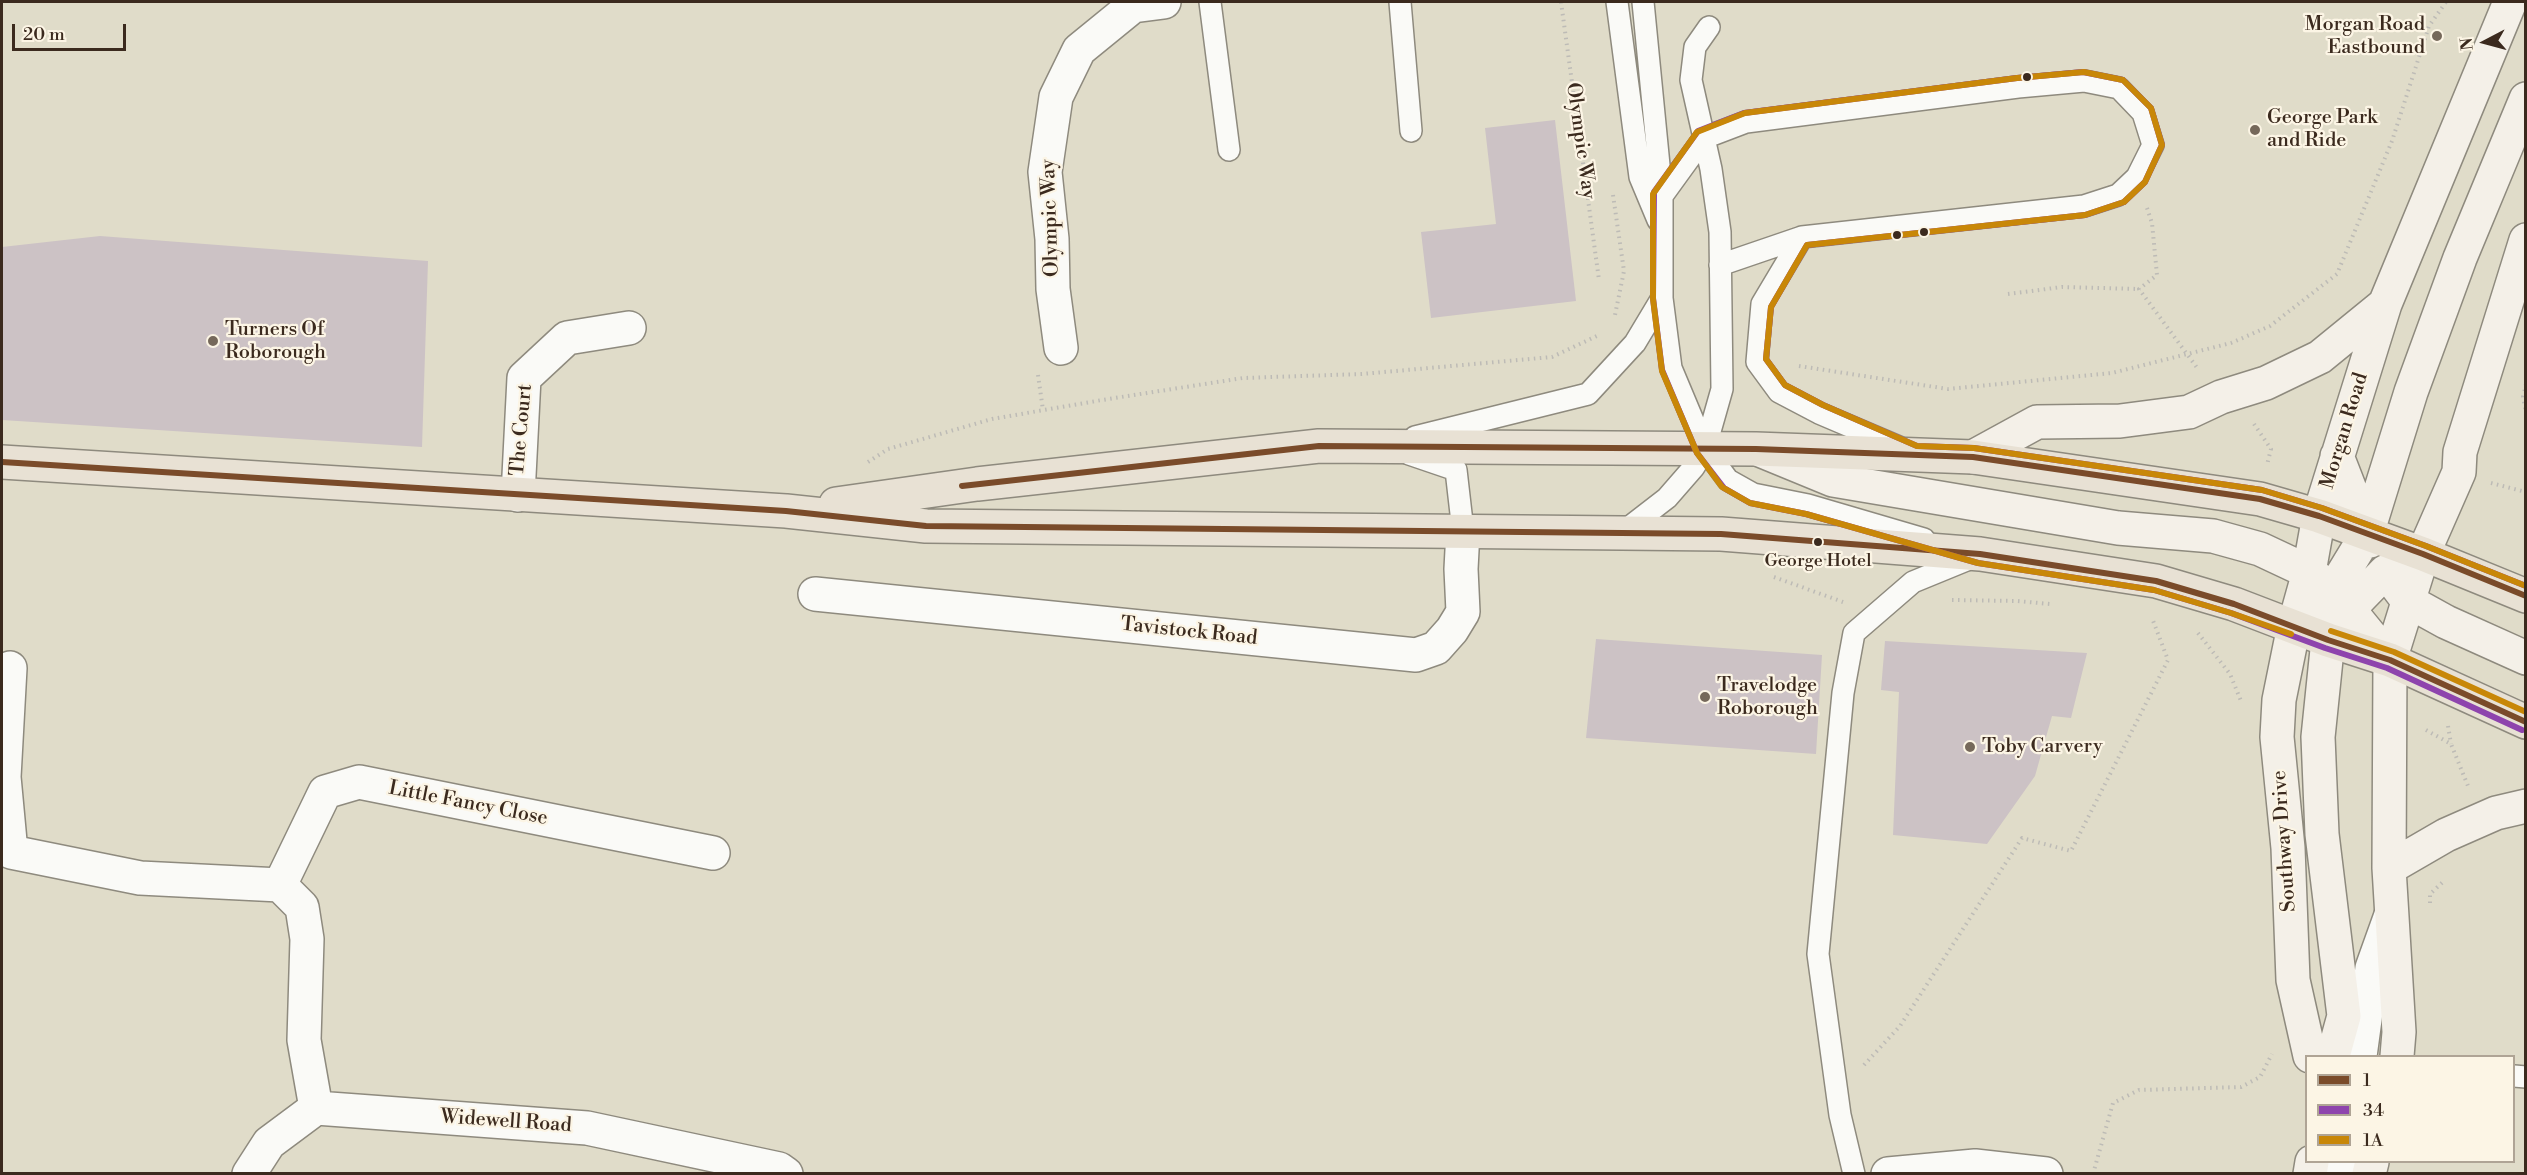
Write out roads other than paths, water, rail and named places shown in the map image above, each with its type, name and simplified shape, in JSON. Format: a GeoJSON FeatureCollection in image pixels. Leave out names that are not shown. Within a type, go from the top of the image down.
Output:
{"type":"FeatureCollection","features":[{"type":"Feature","properties":{"kind":"highway"},"geometry":{"type":"LineString","coordinates":[[786,511],[977,484],[1319,446],[1756,449],[1973,457],[2260,499],[2319,516],[2423,554],[2526,596]]}},
{"type":"Feature","properties":{"kind":"highway"},"geometry":{"type":"LineString","coordinates":[[2,462],[786,511],[926,526],[1034,529],[1169,527],[1721,534],[1980,554],[2156,581],[2234,604],[2328,640],[2390,660],[2526,722]]}},
{"type":"Feature","properties":{"kind":"main road","name":"Morgan Road"},"geometry":{"type":"LineString","coordinates":[[2330,590],[2319,516],[2337,456],[2385,304],[2510,2]]}},
{"type":"Feature","properties":{"kind":"main road","name":"Morgan Road"},"geometry":{"type":"LineString","coordinates":[[2294,626],[2330,590],[2367,534],[2411,392],[2451,281],[2526,99]]}},
{"type":"Feature","properties":{"kind":"main road"},"geometry":{"type":"LineString","coordinates":[[2397,1055],[2399,1032],[2389,868],[2390,660],[2423,554],[2458,472],[2460,452],[2526,240]]}},
{"type":"Feature","properties":{"kind":"main road"},"geometry":{"type":"LineString","coordinates":[[1973,457],[2037,422],[2120,421],[2189,412],[2221,396],[2266,383],[2320,357],[2385,304]]}},
{"type":"Feature","properties":{"kind":"main road"},"geometry":{"type":"LineString","coordinates":[[1756,449],[1833,480],[2118,528],[2213,536],[2260,549],[2330,590],[2390,660]]}},
{"type":"Feature","properties":{"kind":"main road"},"geometry":{"type":"LineString","coordinates":[[2337,456],[2367,534],[2385,572],[2408,601],[2526,658]]}},
{"type":"Feature","properties":{"kind":"main road"},"geometry":{"type":"LineString","coordinates":[[2330,590],[2385,572],[2423,554]]}},
{"type":"Feature","properties":{"kind":"main road"},"geometry":{"type":"LineString","coordinates":[[2328,640],[2330,590]]}},
{"type":"Feature","properties":{"kind":"main road","name":"Southway Drive"},"geometry":{"type":"LineString","coordinates":[[2294,626],[2279,700],[2277,737],[2288,848],[2293,980],[2310,1055]]}},
{"type":"Feature","properties":{"kind":"main road","name":"Southway Drive"},"geometry":{"type":"LineString","coordinates":[[2328,640],[2318,736],[2322,834],[2344,1016],[2333,1055]]}},
{"type":"Feature","properties":{"kind":"main road"},"geometry":{"type":"LineString","coordinates":[[2389,868],[2446,835],[2472,823],[2496,813],[2526,806]]}},
{"type":"Feature","properties":{"kind":"street","name":"Olympic Way"},"geometry":{"type":"LineString","coordinates":[[1060,348],[1053,289],[1052,239],[1045,172],[1056,97],[1079,50],[1133,6],[1164,2]]}},
{"type":"Feature","properties":{"kind":"street","name":"The Court"},"geometry":{"type":"LineString","coordinates":[[518,495],[524,378],[567,338],[629,328]]}},
{"type":"Feature","properties":{"kind":"street","name":"Tavistock Road"},"geometry":{"type":"LineString","coordinates":[[815,594],[1416,655],[1436,648],[1452,630],[1463,612],[1461,569],[1463,531]]}},
{"type":"Feature","properties":{"kind":"street"},"geometry":{"type":"LineString","coordinates":[[10,668],[4,777],[10,852],[140,878],[280,885],[302,907],[307,939],[304,1040],[316,1108],[269,1143],[249,1173]]}},
{"type":"Feature","properties":{"kind":"street","name":"Little Fancy Close"},"geometry":{"type":"LineString","coordinates":[[280,885],[326,792],[359,782],[713,853]]}},
{"type":"Feature","properties":{"kind":"street"},"geometry":{"type":"LineString","coordinates":[[2360,1055],[2372,968],[2391,915]]}},
{"type":"Feature","properties":{"kind":"street","name":"Widewell Road"},"geometry":{"type":"LineString","coordinates":[[316,1108],[587,1128],[778,1169],[786,1173]]}},
{"type":"Feature","properties":{"kind":"street"},"geometry":{"type":"LineString","coordinates":[[1888,1173],[1975,1166],[2046,1173]]}},
{"type":"Feature","properties":{"kind":"lane"},"geometry":{"type":"LineString","coordinates":[[1210,2],[1229,150]]}},
{"type":"Feature","properties":{"kind":"lane"},"geometry":{"type":"LineString","coordinates":[[1400,2],[1411,131]]}},
{"type":"Feature","properties":{"kind":"lane"},"geometry":{"type":"LineString","coordinates":[[1617,2],[1640,177],[1663,232]]}},
{"type":"Feature","properties":{"kind":"lane"},"geometry":{"type":"LineString","coordinates":[[1643,2],[1662,196],[1662,298],[1671,368],[1705,449],[1728,480],[1753,494],[1808,505],[1980,554]]}},
{"type":"Feature","properties":{"kind":"lane"},"geometry":{"type":"LineString","coordinates":[[1623,532],[1667,498],[1694,467],[1705,449],[1722,389],[1720,232],[1692,80],[1695,47],[1709,27]]}},
{"type":"Feature","properties":{"kind":"lane"},"geometry":{"type":"LineString","coordinates":[[1662,196],[1704,138],[1746,122],[2019,87],[2084,81],[2119,88],[2143,112],[2153,145],[2137,177],[2118,195],[2084,206],[1802,237],[1720,265]]}},
{"type":"Feature","properties":{"kind":"lane"},"geometry":{"type":"LineString","coordinates":[[1802,237],[1762,304],[1757,362],[1779,392],[1819,413],[1915,455]]}},
{"type":"Feature","properties":{"kind":"lane"},"geometry":{"type":"LineString","coordinates":[[1383,445],[1588,394],[1635,343],[1662,298]]}},
{"type":"Feature","properties":{"kind":"lane"},"geometry":{"type":"LineString","coordinates":[[1383,445],[1456,470],[1463,531]]}},
{"type":"Feature","properties":{"kind":"lane"},"geometry":{"type":"LineString","coordinates":[[1854,1173],[1837,1094],[1818,954],[1843,693],[1854,633],[1913,582],[1980,554]]}},
{"type":"Feature","properties":{"kind":"place","name":"Morgan Road Eastbound"},"geometry":{"type":"Point","coordinates":[2437,36]}},
{"type":"Feature","properties":{"kind":"place","name":"George Park and Ride"},"geometry":{"type":"Point","coordinates":[2255,130]}},
{"type":"Feature","properties":{"kind":"place","name":"Turners Of Roborough"},"geometry":{"type":"Point","coordinates":[213,341]}},
{"type":"Feature","properties":{"kind":"place","name":"George Hotel"},"geometry":{"type":"Point","coordinates":[1818,542]}},
{"type":"Feature","properties":{"kind":"place","name":"Travelodge Roborough"},"geometry":{"type":"Point","coordinates":[1705,697]}},
{"type":"Feature","properties":{"kind":"place","name":"Toby Carvery"},"geometry":{"type":"Point","coordinates":[1970,747]}}]}
